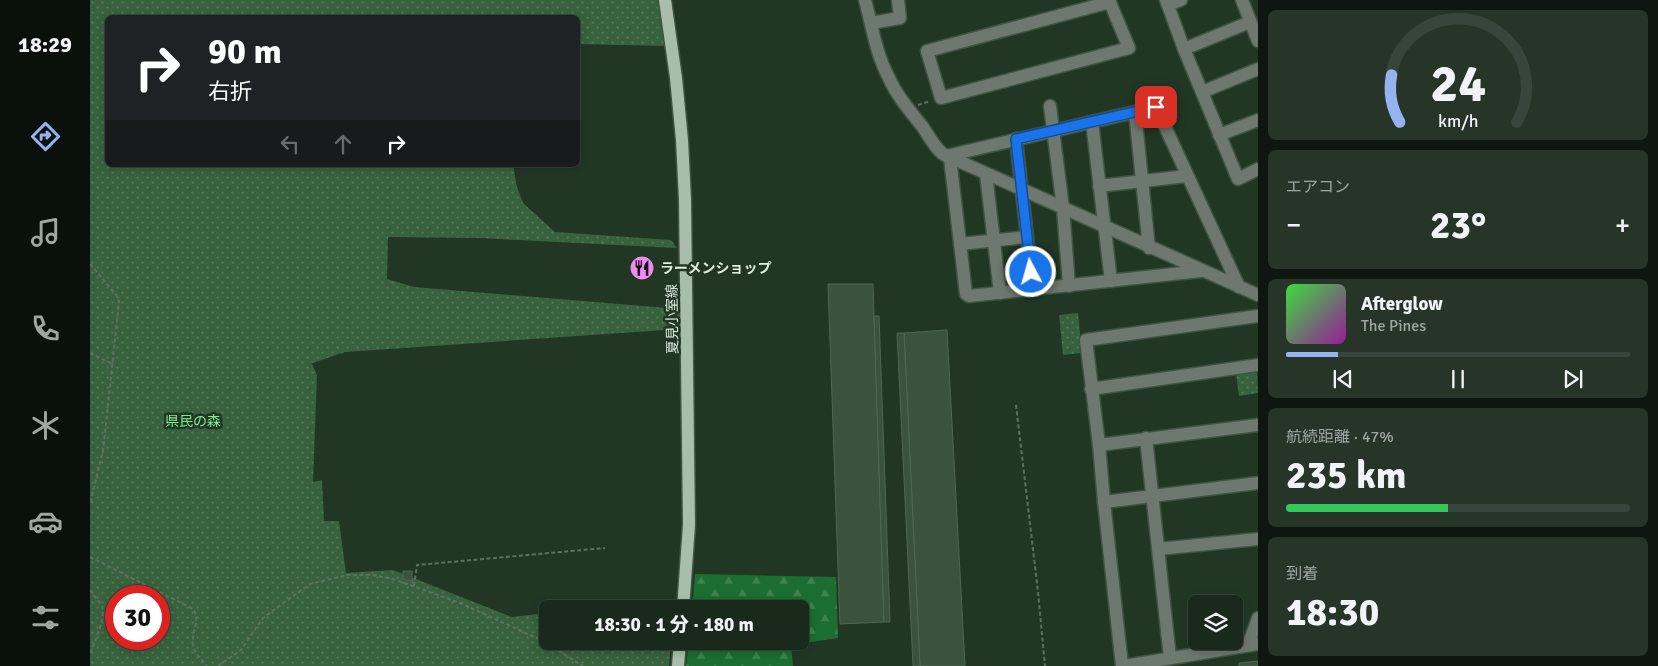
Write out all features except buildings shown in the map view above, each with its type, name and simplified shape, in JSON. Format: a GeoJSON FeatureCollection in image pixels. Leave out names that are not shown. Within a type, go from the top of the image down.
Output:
{"type":"FeatureCollection","features":[{"type":"Feature","properties":{"kind":"main road","name":"夏見小室線"},"geometry":{"type":"LineString","coordinates":[[665,0],[676,78],[685,200],[689,525],[684,600]]}},
{"type":"Feature","properties":{"kind":"main road"},"geometry":{"type":"LineString","coordinates":[[678,666],[679,650]]}},
{"type":"Feature","properties":{"kind":"street"},"geometry":{"type":"LineString","coordinates":[[864,0],[880,60],[888,77],[936,148],[948,157],[1258,295]]}},
{"type":"Feature","properties":{"kind":"street"},"geometry":{"type":"LineString","coordinates":[[871,23],[900,18],[898,0]]}},
{"type":"Feature","properties":{"kind":"street"},"geometry":{"type":"LineString","coordinates":[[1181,0],[1167,2],[1184,49],[1238,179],[1258,169]]}},
{"type":"Feature","properties":{"kind":"street"},"geometry":{"type":"LineString","coordinates":[[1242,0],[1258,42]]}},
{"type":"Feature","properties":{"kind":"street"},"geometry":{"type":"LineString","coordinates":[[1110,1],[1129,48],[942,98],[927,51],[1110,1]]}},
{"type":"Feature","properties":{"kind":"street"},"geometry":{"type":"LineString","coordinates":[[1184,49],[1250,22]]}},
{"type":"Feature","properties":{"kind":"street"},"geometry":{"type":"LineString","coordinates":[[1202,92],[1258,69]]}},
{"type":"Feature","properties":{"kind":"street"},"geometry":{"type":"LineString","coordinates":[[1050,106],[1069,286]]}},
{"type":"Feature","properties":{"kind":"street"},"geometry":{"type":"LineString","coordinates":[[948,157],[1016,139],[1156,107],[1239,287]]}},
{"type":"Feature","properties":{"kind":"street"},"geometry":{"type":"LineString","coordinates":[[1135,112],[1149,248]]}},
{"type":"Feature","properties":{"kind":"street"},"geometry":{"type":"LineString","coordinates":[[1219,135],[1258,120]]}},
{"type":"Feature","properties":{"kind":"street"},"geometry":{"type":"LineString","coordinates":[[1092,122],[1112,282]]}},
{"type":"Feature","properties":{"kind":"street"},"geometry":{"type":"LineString","coordinates":[[1016,139],[1033,290]]}},
{"type":"Feature","properties":{"kind":"street"},"geometry":{"type":"LineString","coordinates":[[948,157],[966,294],[969,296],[1201,271]]}},
{"type":"Feature","properties":{"kind":"street"},"geometry":{"type":"LineString","coordinates":[[986,174],[1000,293]]}},
{"type":"Feature","properties":{"kind":"street"},"geometry":{"type":"LineString","coordinates":[[1100,186],[1187,176]]}},
{"type":"Feature","properties":{"kind":"street"},"geometry":{"type":"LineString","coordinates":[[960,244],[1027,238]]}},
{"type":"Feature","properties":{"kind":"street"},"geometry":{"type":"LineString","coordinates":[[1258,316],[1086,340],[1091,389],[1100,445],[1104,502],[1123,666],[1254,645],[1250,640],[1258,618]]}},
{"type":"Feature","properties":{"kind":"street"},"geometry":{"type":"LineString","coordinates":[[1091,389],[1258,365]]}},
{"type":"Feature","properties":{"kind":"street"},"geometry":{"type":"LineString","coordinates":[[1100,445],[1258,425]]}},
{"type":"Feature","properties":{"kind":"street"},"geometry":{"type":"LineString","coordinates":[[1146,438],[1170,658]]}},
{"type":"Feature","properties":{"kind":"street"},"geometry":{"type":"LineString","coordinates":[[1104,502],[1258,483]]}},
{"type":"Feature","properties":{"kind":"street"},"geometry":{"type":"LineString","coordinates":[[1158,549],[1258,539]]}},
{"type":"Feature","properties":{"kind":"path"},"geometry":{"type":"LineString","coordinates":[[909,108],[942,98]]}},
{"type":"Feature","properties":{"kind":"path"},"geometry":{"type":"LineString","coordinates":[[90,264],[117,296],[119,302],[102,451],[90,504]]}},
{"type":"Feature","properties":{"kind":"path"},"geometry":{"type":"LineString","coordinates":[[90,353],[112,364]]}},
{"type":"Feature","properties":{"kind":"path"},"geometry":{"type":"LineString","coordinates":[[1016,404],[1045,666]]}},
{"type":"Feature","properties":{"kind":"path"},"geometry":{"type":"LineString","coordinates":[[414,586],[417,565],[605,548]]}},
{"type":"Feature","properties":{"kind":"path"},"geometry":{"type":"LineString","coordinates":[[90,557],[191,606],[196,612],[193,645],[195,652],[206,666]]}},
{"type":"Feature","properties":{"kind":"path"},"geometry":{"type":"LineString","coordinates":[[218,666],[241,650],[263,618],[310,584],[348,575],[372,575],[393,579],[460,603],[548,644],[583,666]]}},
{"type":"Feature","properties":{"kind":"path"},"geometry":{"type":"LineString","coordinates":[[90,590],[102,606],[102,612],[101,622],[90,654]]}},
{"type":"Feature","properties":{"kind":"green space","name":"県民の森"},"geometry":{"type":"Polygon","coordinates":[[[90,0],[659,0],[666,46],[580,44],[580,15],[105,15],[105,167],[513,167],[517,187],[523,203],[555,232],[671,240],[677,248],[479,238],[388,237],[387,279],[414,287],[679,309],[679,329],[345,352],[310,364],[312,364],[317,375],[313,482],[322,480],[324,521],[339,521],[346,573],[393,570],[512,617],[539,614],[539,650],[670,650],[669,666],[90,666],[90,0]]]}},
{"type":"Feature","properties":{"kind":"green space"},"geometry":{"type":"Polygon","coordinates":[[[1078,313],[1082,353],[1063,355],[1059,315],[1078,313]]]}},
{"type":"Feature","properties":{"kind":"green space"},"geometry":{"type":"Polygon","coordinates":[[[1257,371],[1258,393],[1239,396],[1236,373],[1257,371]]]}},
{"type":"Feature","properties":{"kind":"green space"},"geometry":{"type":"Polygon","coordinates":[[[695,574],[836,577],[838,638],[809,642],[809,600],[693,600],[695,574]]]}},
{"type":"Feature","properties":{"kind":"green space"},"geometry":{"type":"Polygon","coordinates":[[[688,650],[791,650],[793,666],[686,666],[688,650]]]}},
{"type":"Feature","properties":{"kind":"place","name":"ラーメンショップ"},"geometry":{"type":"Point","coordinates":[642,268]}},
{"type":"Feature","properties":{"kind":"route"},"geometry":{"type":"LineString","coordinates":[[1031,272],[1016,139],[1156,107]]}}]}
